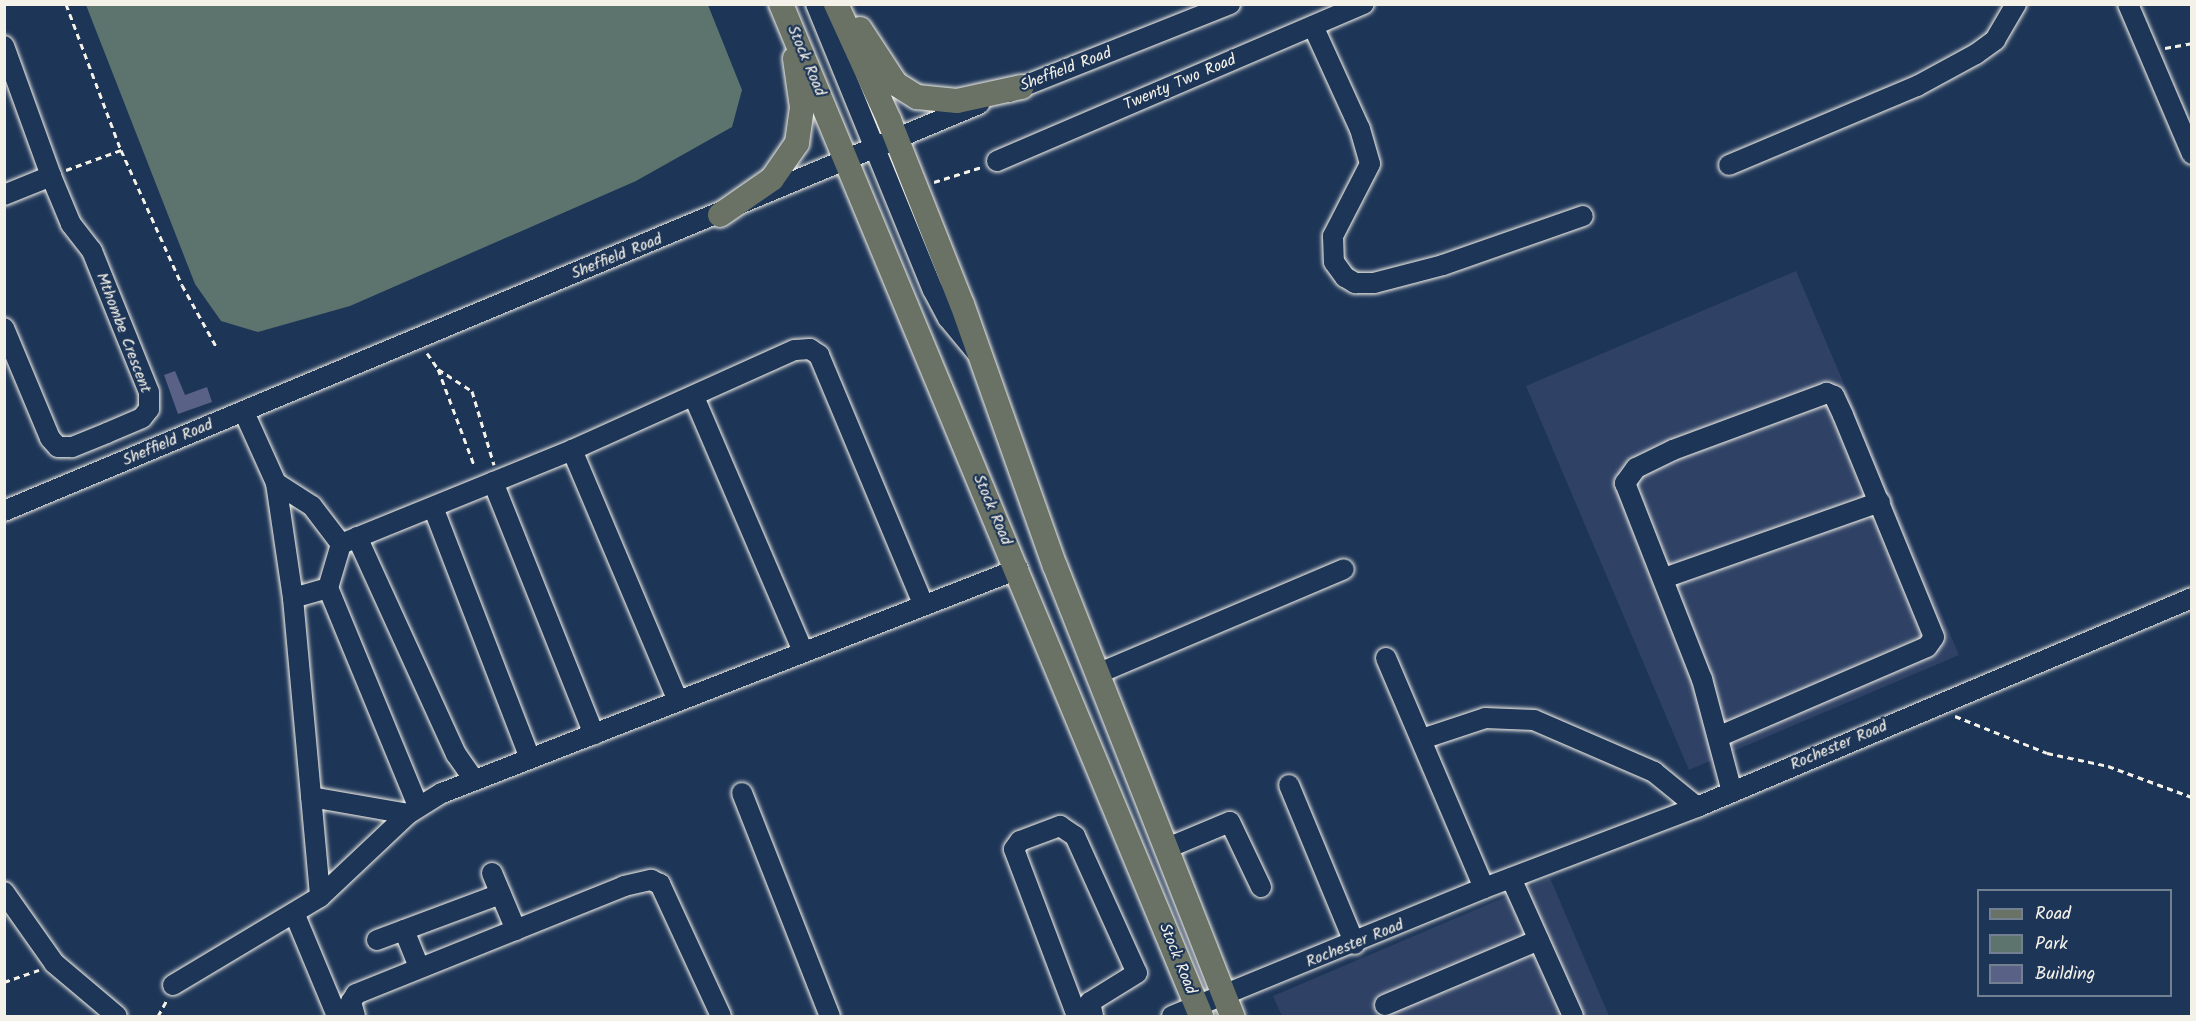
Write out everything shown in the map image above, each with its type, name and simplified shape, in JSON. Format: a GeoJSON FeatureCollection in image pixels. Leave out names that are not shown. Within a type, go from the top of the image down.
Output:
{"type":"FeatureCollection","features":[{"type":"Feature","properties":{"kind":"main road","name":"Stock Road"},"geometry":{"type":"LineString","coordinates":[[836,4],[896,137],[980,356],[1096,674],[1229,1007]]}},
{"type":"Feature","properties":{"kind":"main road"},"geometry":{"type":"LineString","coordinates":[[843,4],[896,84],[917,97],[957,101],[1021,87]]}},
{"type":"Feature","properties":{"kind":"main road","name":"Stock Road"},"geometry":{"type":"LineString","coordinates":[[785,13],[1018,569],[1199,1012]]}},
{"type":"Feature","properties":{"kind":"main road"},"geometry":{"type":"LineString","coordinates":[[720,215],[772,179],[797,143],[802,107],[785,13]]}},
{"type":"Feature","properties":{"kind":"street"},"geometry":{"type":"LineString","coordinates":[[816,4],[936,297],[980,356]]}},
{"type":"Feature","properties":{"kind":"street","name":"Sheffield Road"},"geometry":{"type":"LineString","coordinates":[[4,511],[720,215],[873,146],[1230,4]]}},
{"type":"Feature","properties":{"kind":"street","name":"Twenty Two Road"},"geometry":{"type":"LineString","coordinates":[[997,161],[1364,4]]}},
{"type":"Feature","properties":{"kind":"street"},"geometry":{"type":"LineString","coordinates":[[1729,165],[1917,86],[1976,54],[1995,40],[2016,4]]}},
{"type":"Feature","properties":{"kind":"street"},"geometry":{"type":"LineString","coordinates":[[2128,4],[2192,154]]}},
{"type":"Feature","properties":{"kind":"street"},"geometry":{"type":"LineString","coordinates":[[1313,26],[1360,129],[1370,164],[1334,230],[1334,262],[1345,277],[1362,285],[1408,274],[1583,216]]}},
{"type":"Feature","properties":{"kind":"street","name":"Mthombe Crescent"},"geometry":{"type":"LineString","coordinates":[[4,46],[51,176],[71,224],[92,251],[149,392],[149,408],[142,418],[72,447],[58,447],[50,438],[4,328]]}},
{"type":"Feature","properties":{"kind":"street"},"geometry":{"type":"LineString","coordinates":[[4,195],[51,176]]}},
{"type":"Feature","properties":{"kind":"street"},"geometry":{"type":"LineString","coordinates":[[413,810],[328,588],[349,540],[572,450],[795,351],[815,351],[923,604]]}},
{"type":"Feature","properties":{"kind":"street"},"geometry":{"type":"LineString","coordinates":[[1720,736],[1932,643],[1933,628],[1834,396],[1818,395],[1673,450],[1629,473],[1625,483],[1664,578],[1720,736],[1732,792]]}},
{"type":"Feature","properties":{"kind":"street"},"geometry":{"type":"LineString","coordinates":[[694,397],[803,651]]}},
{"type":"Feature","properties":{"kind":"street"},"geometry":{"type":"LineString","coordinates":[[244,412],[276,483],[293,598],[320,897]]}},
{"type":"Feature","properties":{"kind":"street"},"geometry":{"type":"LineString","coordinates":[[572,450],[677,698]]}},
{"type":"Feature","properties":{"kind":"street"},"geometry":{"type":"LineString","coordinates":[[497,481],[594,735]]}},
{"type":"Feature","properties":{"kind":"street"},"geometry":{"type":"LineString","coordinates":[[276,483],[312,506],[349,540],[456,754],[474,780]]}},
{"type":"Feature","properties":{"kind":"street"},"geometry":{"type":"LineString","coordinates":[[1664,578],[1880,502]]}},
{"type":"Feature","properties":{"kind":"street"},"geometry":{"type":"LineString","coordinates":[[433,507],[530,758]]}},
{"type":"Feature","properties":{"kind":"street"},"geometry":{"type":"LineString","coordinates":[[173,985],[295,915],[320,897],[413,810],[474,780],[594,735],[677,698],[1018,569]]}},
{"type":"Feature","properties":{"kind":"street"},"geometry":{"type":"LineString","coordinates":[[1096,674],[1344,569]]}},
{"type":"Feature","properties":{"kind":"street"},"geometry":{"type":"LineString","coordinates":[[293,598],[328,588]]}},
{"type":"Feature","properties":{"kind":"street","name":"Rochester Road"},"geometry":{"type":"LineString","coordinates":[[1172,1017],[1229,1007],[1355,944],[1484,888],[1697,807],[2192,598]]}},
{"type":"Feature","properties":{"kind":"street"},"geometry":{"type":"LineString","coordinates":[[1386,658],[1484,888]]}},
{"type":"Feature","properties":{"kind":"street"},"geometry":{"type":"LineString","coordinates":[[1422,739],[1485,718],[1533,720],[1654,772],[1697,807]]}},
{"type":"Feature","properties":{"kind":"street"},"geometry":{"type":"LineString","coordinates":[[1289,785],[1355,944]]}},
{"type":"Feature","properties":{"kind":"street"},"geometry":{"type":"LineString","coordinates":[[742,793],[830,1017]]}},
{"type":"Feature","properties":{"kind":"street"},"geometry":{"type":"LineString","coordinates":[[311,796],[413,810]]}},
{"type":"Feature","properties":{"kind":"street"},"geometry":{"type":"LineString","coordinates":[[1165,849],[1230,822],[1261,886]]}},
{"type":"Feature","properties":{"kind":"street"},"geometry":{"type":"LineString","coordinates":[[1060,826],[1075,836],[1137,973],[1090,1002],[1076,1015],[1014,849],[1020,841],[1060,826]]}},
{"type":"Feature","properties":{"kind":"street"},"geometry":{"type":"LineString","coordinates":[[492,873],[516,930]]}},
{"type":"Feature","properties":{"kind":"street"},"geometry":{"type":"LineString","coordinates":[[1511,878],[1573,1017]]}},
{"type":"Feature","properties":{"kind":"street"},"geometry":{"type":"LineString","coordinates":[[355,1017],[351,1002],[356,994],[638,880],[651,880],[660,884],[722,1017]]}},
{"type":"Feature","properties":{"kind":"street"},"geometry":{"type":"LineString","coordinates":[[4,892],[54,963],[117,1017]]}},
{"type":"Feature","properties":{"kind":"street"},"geometry":{"type":"LineString","coordinates":[[377,940],[501,894]]}},
{"type":"Feature","properties":{"kind":"street"},"geometry":{"type":"LineString","coordinates":[[295,915],[338,1017]]}},
{"type":"Feature","properties":{"kind":"street"},"geometry":{"type":"LineString","coordinates":[[404,930],[419,967]]}},
{"type":"Feature","properties":{"kind":"street"},"geometry":{"type":"LineString","coordinates":[[1385,1005],[1539,940]]}},
{"type":"Feature","properties":{"kind":"path"},"geometry":{"type":"LineString","coordinates":[[66,4],[121,150],[182,285],[217,348]]}},
{"type":"Feature","properties":{"kind":"path"},"geometry":{"type":"LineString","coordinates":[[2148,51],[2163,44],[2166,49],[2192,43]]}},
{"type":"Feature","properties":{"kind":"path"},"geometry":{"type":"LineString","coordinates":[[51,176],[121,150]]}},
{"type":"Feature","properties":{"kind":"path"},"geometry":{"type":"LineString","coordinates":[[928,183],[997,161]]}},
{"type":"Feature","properties":{"kind":"path"},"geometry":{"type":"LineString","coordinates":[[427,353],[438,369],[474,465]]}},
{"type":"Feature","properties":{"kind":"path"},"geometry":{"type":"LineString","coordinates":[[438,369],[472,391],[497,481]]}},
{"type":"Feature","properties":{"kind":"path"},"geometry":{"type":"LineString","coordinates":[[1940,704],[1959,719],[2048,753],[2108,766],[2192,797]]}},
{"type":"Feature","properties":{"kind":"path"},"geometry":{"type":"LineString","coordinates":[[4,982],[54,963]]}},
{"type":"Feature","properties":{"kind":"shaded area"},"geometry":{"type":"Polygon","coordinates":[[[1796,271],[1959,655],[1689,770],[1526,386],[1796,271]]]}},
{"type":"Feature","properties":{"kind":"shaded area"},"geometry":{"type":"Polygon","coordinates":[[[1550,878],[1609,1016],[1282,1016],[1273,996],[1550,878]]]}},
{"type":"Feature","properties":{"kind":"green space"},"geometry":{"type":"Polygon","coordinates":[[[86,5],[708,5],[742,90],[732,127],[636,181],[350,306],[258,332],[221,321],[195,284],[86,5]]]}},
{"type":"Feature","properties":{"kind":"building"},"geometry":{"type":"Polygon","coordinates":[[[175,371],[185,395],[207,387],[212,402],[178,414],[164,375],[175,371]]]}}]}
